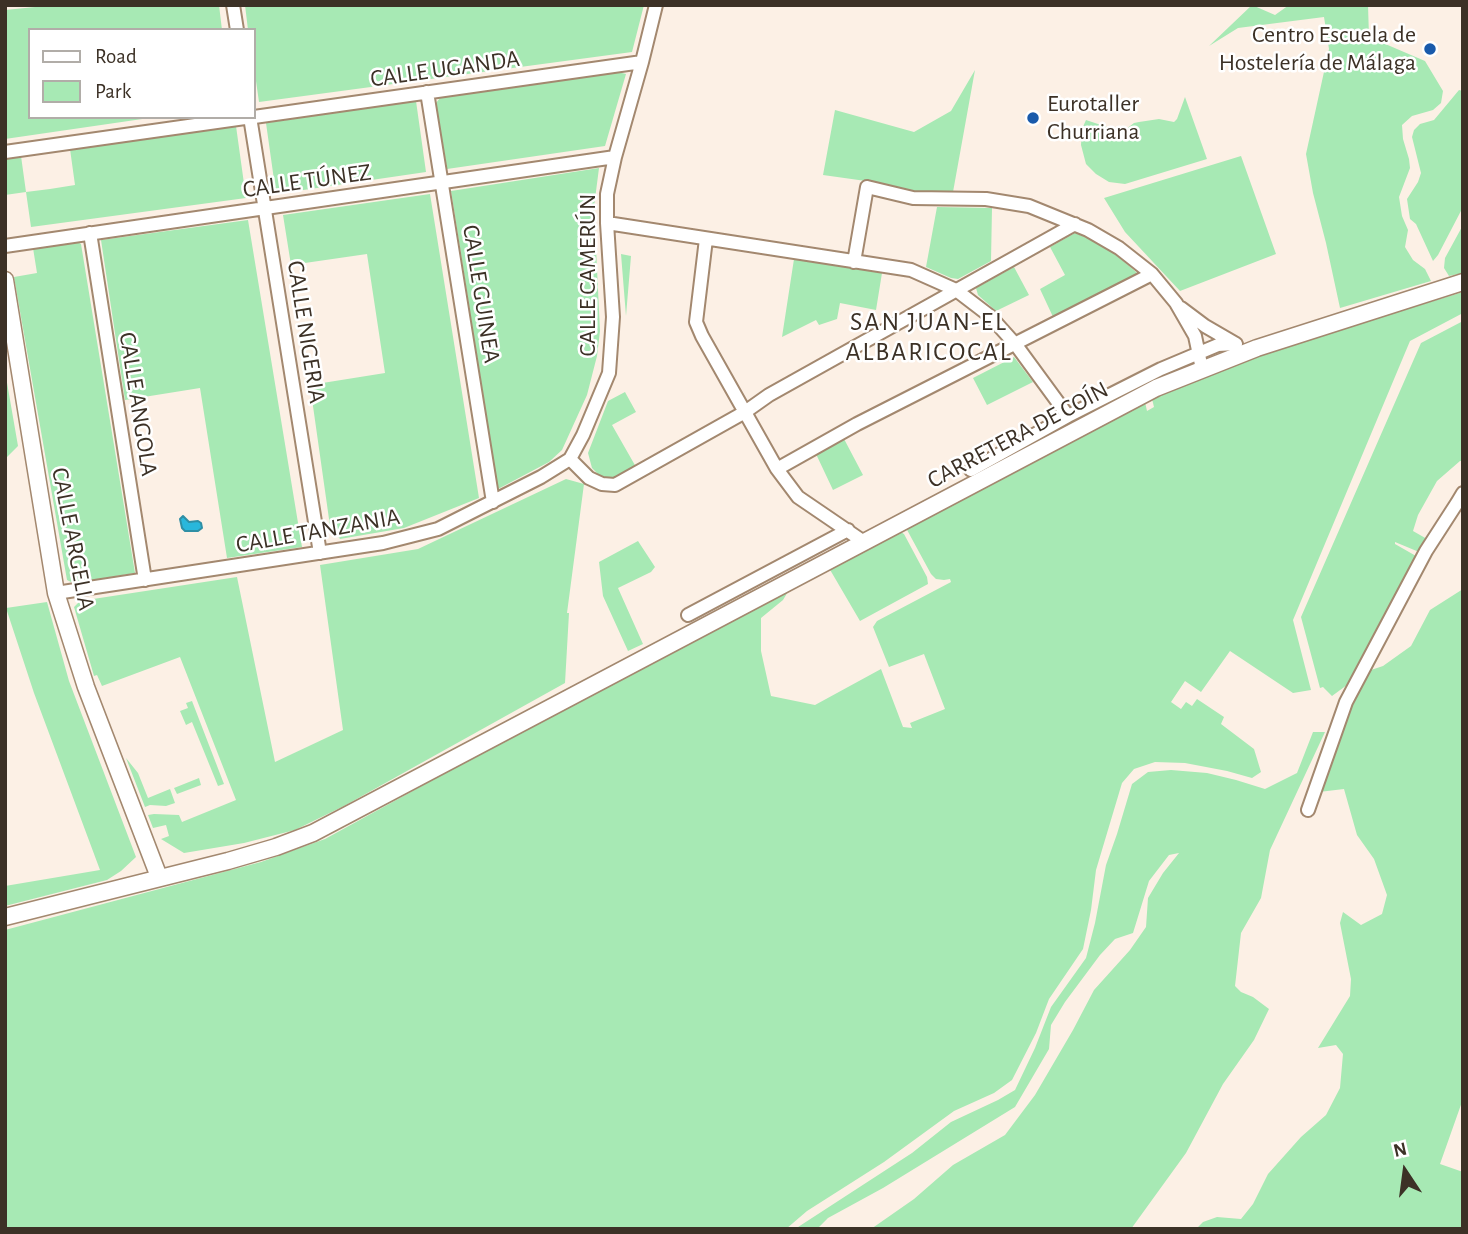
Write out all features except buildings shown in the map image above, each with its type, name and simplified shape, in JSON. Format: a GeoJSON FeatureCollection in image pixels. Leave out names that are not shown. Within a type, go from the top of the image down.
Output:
{"type":"FeatureCollection","features":[{"type":"Feature","properties":{"kind":"street"},"geometry":{"type":"LineString","coordinates":[[233,5],[237,28]]}},
{"type":"Feature","properties":{"kind":"street","name":"CALLE CAMERÚN"},"geometry":{"type":"LineString","coordinates":[[570,459],[583,436],[608,373],[613,317],[607,194],[656,5]]}},
{"type":"Feature","properties":{"kind":"street","name":"CALLE UGANDA"},"geometry":{"type":"LineString","coordinates":[[256,116],[642,62]]}},
{"type":"Feature","properties":{"kind":"street","name":"CALLE GUINEA"},"geometry":{"type":"LineString","coordinates":[[427,92],[493,502]]}},
{"type":"Feature","properties":{"kind":"street","name":"CALLE UGANDA"},"geometry":{"type":"LineString","coordinates":[[5,152],[238,119]]}},
{"type":"Feature","properties":{"kind":"street","name":"CALLE NIGERIA"},"geometry":{"type":"LineString","coordinates":[[252,119],[320,553]]}},
{"type":"Feature","properties":{"kind":"street","name":"CALLE TÚNEZ"},"geometry":{"type":"LineString","coordinates":[[5,246],[615,157]]}},
{"type":"Feature","properties":{"kind":"street"},"geometry":{"type":"LineString","coordinates":[[854,262],[867,187],[913,198],[986,199],[1029,206],[1075,224],[1119,248],[1152,274],[1176,303],[1195,336],[1201,361]]}},
{"type":"Feature","properties":{"kind":"street"},"geometry":{"type":"LineString","coordinates":[[607,223],[911,270],[956,290],[990,316],[1016,345],[1068,416]]}},
{"type":"Feature","properties":{"kind":"street"},"geometry":{"type":"LineString","coordinates":[[570,459],[589,478],[602,484],[615,485],[745,412],[769,395],[1075,224]]}},
{"type":"Feature","properties":{"kind":"street","name":"CALLE ANGOLA"},"geometry":{"type":"LineString","coordinates":[[90,233],[145,580]]}},
{"type":"Feature","properties":{"kind":"street"},"geometry":{"type":"LineString","coordinates":[[706,239],[696,322],[702,336],[777,469],[798,497],[864,542]]}},
{"type":"Feature","properties":{"kind":"street"},"geometry":{"type":"LineString","coordinates":[[777,469],[857,424],[1152,274]]}},
{"type":"Feature","properties":{"kind":"street","name":"CALLE ARGELIA"},"geometry":{"type":"LineString","coordinates":[[5,280],[56,593],[86,687],[159,877]]}},
{"type":"Feature","properties":{"kind":"street","name":"CARRETERA DE COÍN"},"geometry":{"type":"LineString","coordinates":[[971,470],[1068,416],[1161,369],[1257,348],[1463,282]]}},
{"type":"Feature","properties":{"kind":"street"},"geometry":{"type":"LineString","coordinates":[[1176,303],[1205,326],[1235,344],[1257,348]]}},
{"type":"Feature","properties":{"kind":"street","name":"CARRETERA DE COÍN"},"geometry":{"type":"LineString","coordinates":[[5,917],[228,861],[313,833],[1145,394],[1201,361],[1218,345],[1235,344]]}},
{"type":"Feature","properties":{"kind":"street","name":"CALLE TANZANIA"},"geometry":{"type":"LineString","coordinates":[[56,593],[383,543],[438,529],[549,473],[570,459]]}},
{"type":"Feature","properties":{"kind":"street"},"geometry":{"type":"LineString","coordinates":[[1308,810],[1346,702],[1426,551],[1463,493]]}},
{"type":"Feature","properties":{"kind":"street"},"geometry":{"type":"LineString","coordinates":[[688,615],[848,530]]}},
{"type":"Feature","properties":{"kind":"green space"},"geometry":{"type":"Polygon","coordinates":[[[55,5],[219,5],[222,28],[28,28],[28,119],[142,119],[5,139],[5,10],[55,5]]]}},
{"type":"Feature","properties":{"kind":"green space"},"geometry":{"type":"Polygon","coordinates":[[[245,5],[644,5],[632,52],[259,102],[256,81],[256,28],[248,28],[245,5]]]}},
{"type":"Feature","properties":{"kind":"green space"},"geometry":{"type":"Polygon","coordinates":[[[1252,5],[1275,15],[1289,5],[1368,5],[1369,37],[1425,61],[1443,91],[1441,103],[1433,110],[1412,116],[1402,125],[1410,168],[1399,197],[1402,216],[1408,230],[1405,247],[1413,260],[1425,269],[1431,281],[1340,308],[1306,154],[1329,49],[1324,17],[1238,28],[1209,46],[1252,5]]]}},
{"type":"Feature","properties":{"kind":"green space"},"geometry":{"type":"Polygon","coordinates":[[[975,70],[953,192],[919,192],[823,175],[835,110],[914,132],[951,111],[975,70]]]}},
{"type":"Feature","properties":{"kind":"green space"},"geometry":{"type":"Polygon","coordinates":[[[618,72],[626,74],[605,146],[447,169],[436,103],[440,98],[618,72]]]}},
{"type":"Feature","properties":{"kind":"green space"},"geometry":{"type":"Polygon","coordinates":[[[1459,90],[1463,91],[1463,207],[1433,261],[1416,224],[1410,219],[1407,199],[1421,173],[1412,137],[1420,124],[1434,120],[1459,90]]]}},
{"type":"Feature","properties":{"kind":"green space"},"geometry":{"type":"Polygon","coordinates":[[[1185,97],[1207,159],[1125,184],[1109,182],[1086,164],[1081,145],[1082,129],[1086,120],[1122,132],[1139,122],[1159,119],[1174,122],[1185,97]]]}},
{"type":"Feature","properties":{"kind":"green space"},"geometry":{"type":"Polygon","coordinates":[[[416,101],[426,172],[276,194],[266,123],[416,101]]]}},
{"type":"Feature","properties":{"kind":"green space"},"geometry":{"type":"Polygon","coordinates":[[[236,126],[246,198],[31,227],[26,192],[75,185],[70,149],[236,126]]]}},
{"type":"Feature","properties":{"kind":"green space"},"geometry":{"type":"Polygon","coordinates":[[[21,156],[26,192],[5,195],[5,158],[21,156]]]}},
{"type":"Feature","properties":{"kind":"green space"},"geometry":{"type":"Polygon","coordinates":[[[1241,156],[1276,254],[1180,291],[1125,232],[1104,198],[1241,156]]]}},
{"type":"Feature","properties":{"kind":"green space"},"geometry":{"type":"Polygon","coordinates":[[[599,168],[594,207],[600,331],[587,395],[562,450],[549,462],[498,489],[451,191],[599,168]]]}},
{"type":"Feature","properties":{"kind":"green space"},"geometry":{"type":"Polygon","coordinates":[[[430,194],[479,498],[404,528],[340,539],[330,526],[310,385],[385,373],[367,254],[291,265],[283,215],[430,194]]]}},
{"type":"Feature","properties":{"kind":"green space"},"geometry":{"type":"Polygon","coordinates":[[[937,207],[992,208],[991,261],[958,279],[926,267],[937,207]]]}},
{"type":"Feature","properties":{"kind":"green space"},"geometry":{"type":"Polygon","coordinates":[[[248,220],[302,547],[227,558],[200,388],[125,400],[101,240],[248,220]]]}},
{"type":"Feature","properties":{"kind":"green space"},"geometry":{"type":"Polygon","coordinates":[[[1463,225],[1463,273],[1449,276],[1444,268],[1445,258],[1463,225]]]}},
{"type":"Feature","properties":{"kind":"green space"},"geometry":{"type":"Polygon","coordinates":[[[1075,233],[1111,251],[1137,273],[1135,277],[1054,319],[1040,289],[1065,275],[1050,247],[1075,233]]]}},
{"type":"Feature","properties":{"kind":"green space"},"geometry":{"type":"Polygon","coordinates":[[[76,241],[81,244],[135,573],[73,583],[67,580],[14,277],[37,273],[33,248],[76,241]]]}},
{"type":"Feature","properties":{"kind":"green space"},"geometry":{"type":"Polygon","coordinates":[[[621,254],[631,256],[626,316],[621,254]]]}},
{"type":"Feature","properties":{"kind":"green space"},"geometry":{"type":"Polygon","coordinates":[[[794,259],[882,273],[876,310],[840,303],[837,319],[819,325],[816,320],[782,337],[794,259]]]}},
{"type":"Feature","properties":{"kind":"green space"},"geometry":{"type":"Polygon","coordinates":[[[1014,267],[1029,295],[996,311],[978,295],[976,288],[1014,267]]]}},
{"type":"Feature","properties":{"kind":"green space"},"geometry":{"type":"Polygon","coordinates":[[[1463,292],[1463,313],[1410,341],[1293,620],[1311,690],[1293,693],[1230,651],[1201,692],[1185,681],[1171,702],[1181,709],[1186,702],[1192,706],[1197,699],[1224,717],[1221,724],[1254,749],[1261,772],[1252,778],[1185,763],[1155,762],[1134,769],[1122,783],[1096,870],[1083,949],[1049,999],[1036,1033],[1012,1080],[994,1093],[954,1111],[884,1162],[807,1211],[786,1229],[5,1229],[5,930],[261,862],[325,839],[619,678],[789,590],[783,600],[761,618],[761,651],[771,696],[815,705],[881,669],[903,727],[912,728],[910,723],[945,709],[924,654],[889,667],[873,627],[877,621],[951,582],[950,579],[936,579],[931,574],[906,528],[1145,402],[1147,411],[1154,407],[1152,399],[1202,377],[1293,344],[1463,292]]]}},
{"type":"Feature","properties":{"kind":"green space"},"geometry":{"type":"Polygon","coordinates":[[[1463,321],[1463,461],[1437,481],[1418,515],[1413,531],[1427,539],[1419,552],[1395,542],[1416,556],[1351,682],[1332,696],[1323,687],[1320,688],[1301,617],[1421,343],[1463,321]]]}},
{"type":"Feature","properties":{"kind":"green space"},"geometry":{"type":"Polygon","coordinates":[[[1014,357],[1033,382],[987,405],[973,378],[1014,357]]]}},
{"type":"Feature","properties":{"kind":"green space"},"geometry":{"type":"Polygon","coordinates":[[[5,371],[18,446],[5,459],[5,371]]]}},
{"type":"Feature","properties":{"kind":"green space"},"geometry":{"type":"Polygon","coordinates":[[[625,392],[636,412],[612,425],[636,467],[616,478],[601,477],[592,468],[588,453],[608,401],[625,392]]]}},
{"type":"Feature","properties":{"kind":"green space"},"geometry":{"type":"Polygon","coordinates":[[[843,437],[863,475],[833,490],[816,454],[843,437]]]}},
{"type":"Feature","properties":{"kind":"green space"},"geometry":{"type":"Polygon","coordinates":[[[566,479],[584,484],[567,613],[565,683],[344,806],[295,830],[244,843],[184,853],[161,839],[169,836],[166,825],[153,828],[148,815],[179,815],[182,822],[236,800],[180,657],[102,686],[97,675],[94,676],[74,607],[80,601],[237,577],[275,762],[343,730],[320,565],[418,549],[566,479]]]}},
{"type":"Feature","properties":{"kind":"green space"},"geometry":{"type":"Polygon","coordinates":[[[899,531],[904,534],[927,577],[928,584],[860,621],[829,568],[899,531]]]}},
{"type":"Feature","properties":{"kind":"green space"},"geometry":{"type":"Polygon","coordinates":[[[638,541],[655,567],[651,572],[618,588],[643,644],[628,651],[603,596],[599,562],[638,541]]]}},
{"type":"Feature","properties":{"kind":"green space"},"geometry":{"type":"Polygon","coordinates":[[[1463,589],[1463,1099],[1440,1164],[1463,1172],[1463,1229],[1196,1229],[1203,1222],[1217,1217],[1241,1219],[1253,1204],[1268,1174],[1301,1137],[1326,1115],[1340,1088],[1343,1054],[1336,1045],[1318,1048],[1350,996],[1351,979],[1340,923],[1343,912],[1361,925],[1382,914],[1387,895],[1374,859],[1357,835],[1344,789],[1319,792],[1341,731],[1368,671],[1383,666],[1411,646],[1430,610],[1463,589]]]}},
{"type":"Feature","properties":{"kind":"green space"},"geometry":{"type":"Polygon","coordinates":[[[47,602],[69,681],[136,857],[107,880],[5,906],[5,886],[100,870],[34,693],[6,608],[47,602]]]}},
{"type":"Feature","properties":{"kind":"green space"},"geometry":{"type":"Polygon","coordinates":[[[192,701],[224,784],[218,786],[192,722],[186,725],[180,711],[188,708],[186,703],[192,701]]]}},
{"type":"Feature","properties":{"kind":"green space"},"geometry":{"type":"Polygon","coordinates":[[[1313,732],[1325,732],[1270,850],[1261,898],[1241,933],[1235,986],[1269,1009],[1254,1040],[1223,1084],[1186,1153],[1131,1229],[871,1229],[914,1199],[953,1165],[1005,1135],[1035,1095],[1094,990],[1130,950],[1146,927],[1148,898],[1179,853],[1169,855],[1149,881],[1133,933],[1115,939],[1065,1002],[1051,1025],[1049,1049],[1015,1107],[883,1188],[828,1218],[817,1229],[795,1229],[912,1153],[951,1122],[1015,1090],[1051,1007],[1086,958],[1106,865],[1132,784],[1148,772],[1171,770],[1207,773],[1265,789],[1297,773],[1313,732]]]}},
{"type":"Feature","properties":{"kind":"green space"},"geometry":{"type":"Polygon","coordinates":[[[126,758],[138,773],[148,798],[170,789],[175,803],[145,807],[126,758]]]}},
{"type":"Feature","properties":{"kind":"green space"},"geometry":{"type":"Polygon","coordinates":[[[199,778],[201,785],[177,794],[174,788],[199,778]]]}},
{"type":"Feature","properties":{"kind":"water"},"geometry":{"type":"Polygon","coordinates":[[[183,516],[189,522],[198,521],[202,528],[198,531],[185,531],[180,519],[183,516]]]}},
{"type":"Feature","properties":{"kind":"place","name":"Centro Escuela de Hostelería de Málaga"},"geometry":{"type":"Point","coordinates":[1430,49]}},
{"type":"Feature","properties":{"kind":"place","name":"Eurotaller Churriana"},"geometry":{"type":"Point","coordinates":[1033,118]}},
{"type":"Feature","properties":{"kind":"district","name":"SAN JUAN-EL ALBARICOCAL"},"geometry":{"type":"Point","coordinates":[929,337]}}]}
